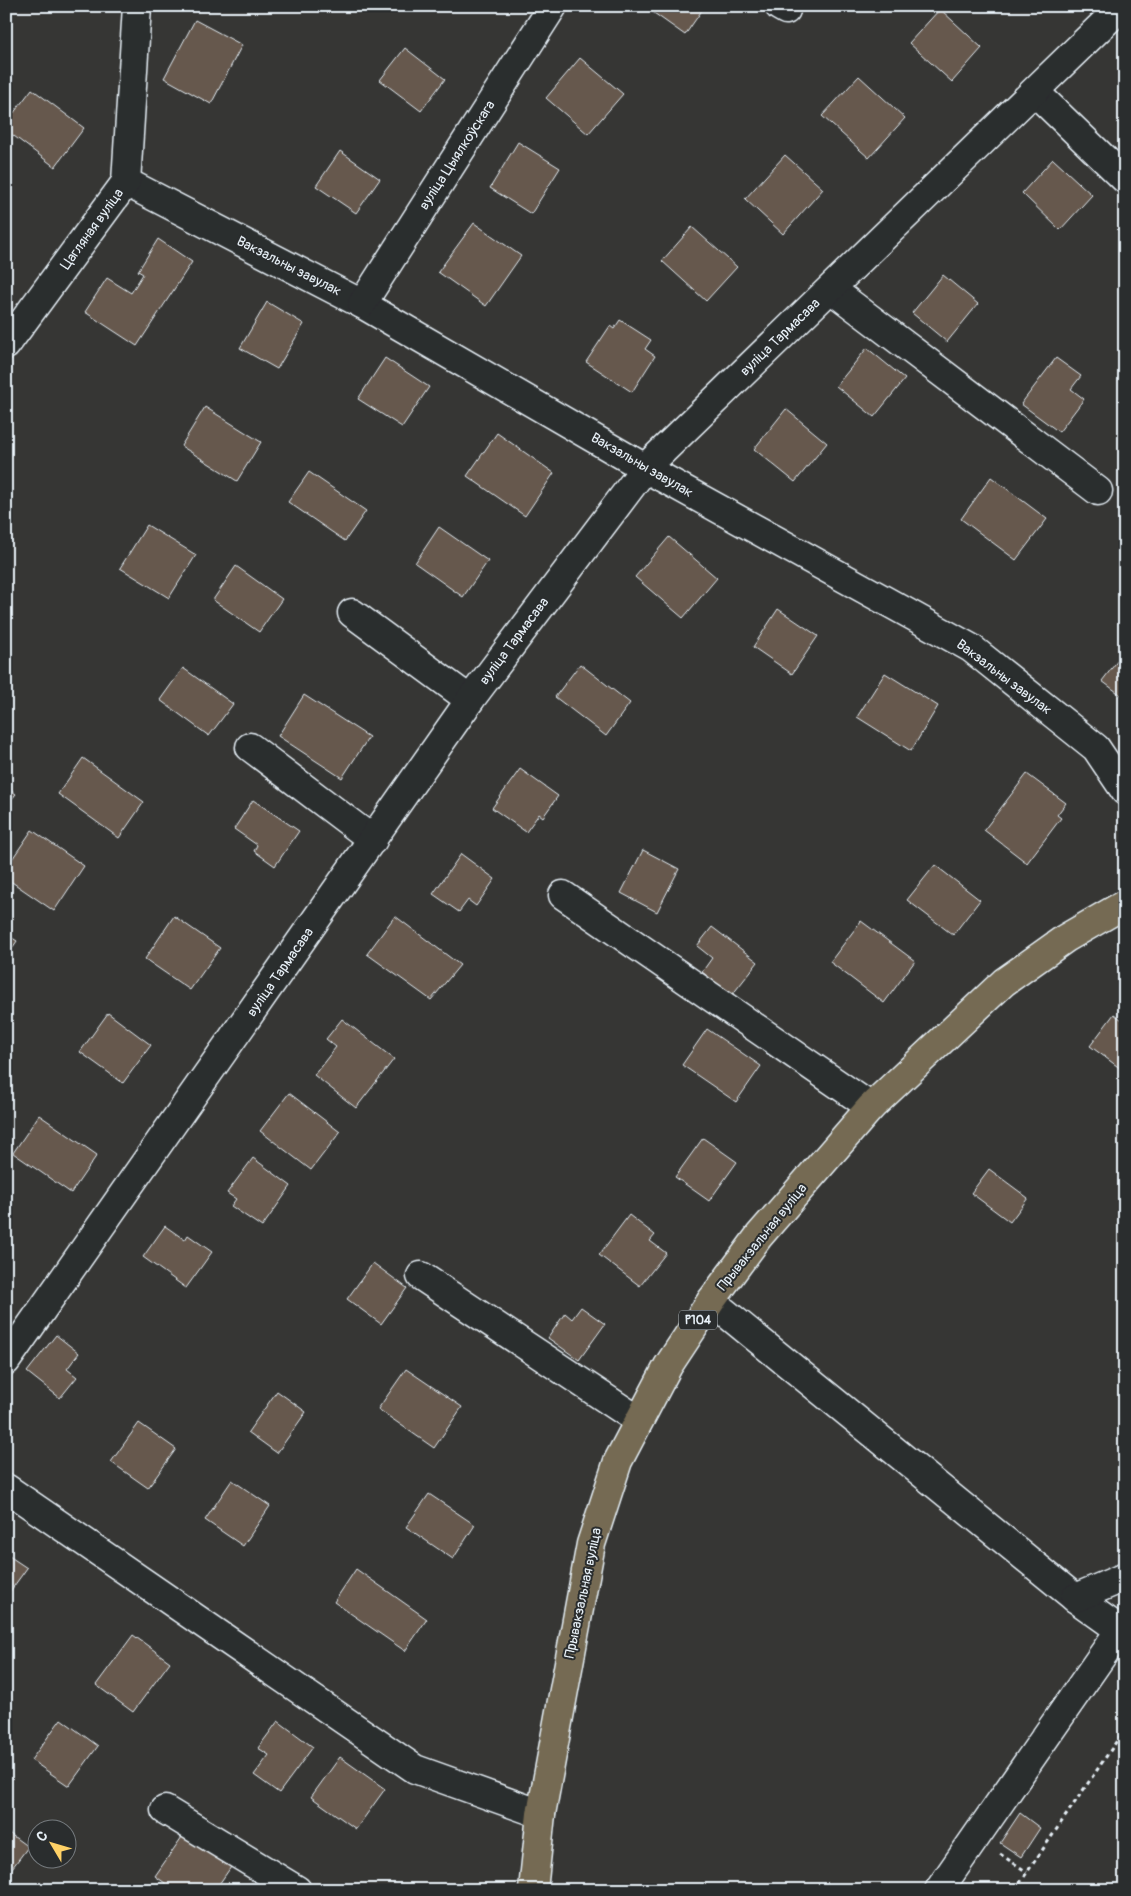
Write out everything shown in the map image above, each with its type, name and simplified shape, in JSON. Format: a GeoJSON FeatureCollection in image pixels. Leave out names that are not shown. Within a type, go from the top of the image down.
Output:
{"type":"FeatureCollection","features":[{"type":"Feature","properties":{"kind":"main road","name":"Прывакзальная вуліца"},"geometry":{"type":"LineString","coordinates":[[533,1890],[542,1814],[591,1544],[618,1461],[668,1366],[711,1301],[759,1236],[871,1107],[1004,982],[1066,938],[1125,904]]}},
{"type":"Feature","properties":{"kind":"street","name":"Цагляная вуліца"},"geometry":{"type":"LineString","coordinates":[[6,345],[126,182],[137,6]]}},
{"type":"Feature","properties":{"kind":"street","name":"вуліца Цыялкоўскага"},"geometry":{"type":"LineString","coordinates":[[362,304],[553,6]]}},
{"type":"Feature","properties":{"kind":"street","name":"вуліца Тармасава"},"geometry":{"type":"LineString","coordinates":[[6,1361],[470,700],[645,468],[1122,6]]}},
{"type":"Feature","properties":{"kind":"street"},"geometry":{"type":"LineString","coordinates":[[1035,92],[1125,179]]}},
{"type":"Feature","properties":{"kind":"street","name":"Вакзальны завулак"},"geometry":{"type":"LineString","coordinates":[[126,182],[362,304],[645,468],[971,648],[1096,748],[1125,791]]}},
{"type":"Feature","properties":{"kind":"street"},"geometry":{"type":"LineString","coordinates":[[831,289],[1098,491]]}},
{"type":"Feature","properties":{"kind":"street"},"geometry":{"type":"LineString","coordinates":[[352,613],[470,700]]}},
{"type":"Feature","properties":{"kind":"street"},"geometry":{"type":"LineString","coordinates":[[250,748],[373,840]]}},
{"type":"Feature","properties":{"kind":"street"},"geometry":{"type":"LineString","coordinates":[[563,895],[871,1107]]}},
{"type":"Feature","properties":{"kind":"street"},"geometry":{"type":"LineString","coordinates":[[421,1276],[638,1420]]}},
{"type":"Feature","properties":{"kind":"street"},"geometry":{"type":"LineString","coordinates":[[711,1301],[1075,1598],[1120,1630],[939,1890]]}},
{"type":"Feature","properties":{"kind":"street"},"geometry":{"type":"LineString","coordinates":[[6,1488],[416,1769],[542,1814]]}},
{"type":"Feature","properties":{"kind":"street"},"geometry":{"type":"LineString","coordinates":[[1075,1598],[1125,1577]]}},
{"type":"Feature","properties":{"kind":"street"},"geometry":{"type":"LineString","coordinates":[[165,1810],[296,1890]]}},
{"type":"Feature","properties":{"kind":"path"},"geometry":{"type":"LineString","coordinates":[[1015,1890],[1125,1728]]}},
{"type":"Feature","properties":{"kind":"path"},"geometry":{"type":"LineString","coordinates":[[997,1851],[1027,1872]]}},
{"type":"Feature","properties":{"kind":"building"},"geometry":{"type":"Polygon","coordinates":[[[644,6],[705,6],[685,35],[644,6]]]}},
{"type":"Feature","properties":{"kind":"building"},"geometry":{"type":"Polygon","coordinates":[[[940,9],[982,48],[952,82],[909,43],[940,9]]]}},
{"type":"Feature","properties":{"kind":"building"},"geometry":{"type":"Polygon","coordinates":[[[195,20],[242,45],[211,104],[164,78],[195,20]]]}},
{"type":"Feature","properties":{"kind":"building"},"geometry":{"type":"Polygon","coordinates":[[[405,48],[445,79],[421,111],[380,80],[405,48]]]}},
{"type":"Feature","properties":{"kind":"building"},"geometry":{"type":"Polygon","coordinates":[[[580,58],[623,94],[588,134],[546,98],[580,58]]]}},
{"type":"Feature","properties":{"kind":"building"},"geometry":{"type":"Polygon","coordinates":[[[859,76],[905,118],[869,158],[822,116],[859,76]]]}},
{"type":"Feature","properties":{"kind":"building"},"geometry":{"type":"Polygon","coordinates":[[[32,89],[84,128],[55,167],[6,130],[6,123],[32,89]]]}},
{"type":"Feature","properties":{"kind":"building"},"geometry":{"type":"Polygon","coordinates":[[[518,142],[560,168],[531,214],[490,188],[518,142]]]}},
{"type":"Feature","properties":{"kind":"building"},"geometry":{"type":"Polygon","coordinates":[[[340,151],[380,179],[356,213],[316,186],[340,151]]]}},
{"type":"Feature","properties":{"kind":"building"},"geometry":{"type":"Polygon","coordinates":[[[785,155],[823,189],[783,234],[745,199],[785,155]]]}},
{"type":"Feature","properties":{"kind":"building"},"geometry":{"type":"Polygon","coordinates":[[[1053,159],[1092,195],[1060,230],[1022,193],[1053,159]]]}},
{"type":"Feature","properties":{"kind":"building"},"geometry":{"type":"Polygon","coordinates":[[[474,223],[521,256],[486,306],[438,272],[474,223]]]}},
{"type":"Feature","properties":{"kind":"building"},"geometry":{"type":"Polygon","coordinates":[[[692,227],[737,267],[706,301],[662,261],[692,227]]]}},
{"type":"Feature","properties":{"kind":"building"},"geometry":{"type":"Polygon","coordinates":[[[158,239],[192,262],[137,346],[85,312],[107,278],[131,293],[143,274],[138,271],[158,239]]]}},
{"type":"Feature","properties":{"kind":"building"},"geometry":{"type":"Polygon","coordinates":[[[943,275],[978,304],[947,342],[912,313],[943,275]]]}},
{"type":"Feature","properties":{"kind":"building"},"geometry":{"type":"Polygon","coordinates":[[[267,302],[304,324],[277,369],[240,348],[267,302]]]}},
{"type":"Feature","properties":{"kind":"building"},"geometry":{"type":"Polygon","coordinates":[[[620,320],[651,340],[645,349],[655,356],[632,392],[586,362],[610,326],[614,329],[620,320]]]}},
{"type":"Feature","properties":{"kind":"building"},"geometry":{"type":"Polygon","coordinates":[[[867,348],[905,379],[874,417],[836,386],[867,348]]]}},
{"type":"Feature","properties":{"kind":"building"},"geometry":{"type":"Polygon","coordinates":[[[385,358],[429,387],[402,427],[358,399],[385,358]]]}},
{"type":"Feature","properties":{"kind":"building"},"geometry":{"type":"Polygon","coordinates":[[[1056,358],[1081,376],[1071,389],[1084,399],[1059,432],[1021,404],[1056,358]]]}},
{"type":"Feature","properties":{"kind":"building"},"geometry":{"type":"Polygon","coordinates":[[[205,407],[261,442],[237,481],[181,446],[205,407]]]}},
{"type":"Feature","properties":{"kind":"building"},"geometry":{"type":"Polygon","coordinates":[[[786,409],[827,443],[795,482],[754,449],[786,409]]]}},
{"type":"Feature","properties":{"kind":"building"},"geometry":{"type":"Polygon","coordinates":[[[497,433],[554,473],[525,516],[467,476],[497,433]]]}},
{"type":"Feature","properties":{"kind":"building"},"geometry":{"type":"Polygon","coordinates":[[[309,472],[366,511],[345,541],[288,502],[309,472]]]}},
{"type":"Feature","properties":{"kind":"building"},"geometry":{"type":"Polygon","coordinates":[[[991,477],[1047,519],[1016,560],[961,519],[991,477]]]}},
{"type":"Feature","properties":{"kind":"building"},"geometry":{"type":"Polygon","coordinates":[[[147,525],[196,555],[169,598],[120,568],[147,525]]]}},
{"type":"Feature","properties":{"kind":"building"},"geometry":{"type":"Polygon","coordinates":[[[439,527],[488,561],[463,597],[415,563],[439,527]]]}},
{"type":"Feature","properties":{"kind":"building"},"geometry":{"type":"Polygon","coordinates":[[[669,537],[717,578],[683,618],[635,577],[669,537]]]}},
{"type":"Feature","properties":{"kind":"building"},"geometry":{"type":"Polygon","coordinates":[[[236,566],[282,599],[259,632],[213,600],[236,566]]]}},
{"type":"Feature","properties":{"kind":"building"},"geometry":{"type":"Polygon","coordinates":[[[778,609],[818,636],[792,674],[753,647],[778,609]]]}},
{"type":"Feature","properties":{"kind":"building"},"geometry":{"type":"Polygon","coordinates":[[[1125,651],[1125,698],[1102,681],[1125,651]]]}},
{"type":"Feature","properties":{"kind":"building"},"geometry":{"type":"Polygon","coordinates":[[[580,664],[630,703],[606,736],[555,697],[580,664]]]}},
{"type":"Feature","properties":{"kind":"building"},"geometry":{"type":"Polygon","coordinates":[[[183,668],[233,704],[209,736],[160,700],[183,668]]]}},
{"type":"Feature","properties":{"kind":"building"},"geometry":{"type":"Polygon","coordinates":[[[885,673],[938,706],[911,751],[857,717],[885,673]]]}},
{"type":"Feature","properties":{"kind":"building"},"geometry":{"type":"Polygon","coordinates":[[[304,695],[369,737],[342,778],[278,736],[304,695]]]}},
{"type":"Feature","properties":{"kind":"building"},"geometry":{"type":"Polygon","coordinates":[[[83,758],[144,802],[119,838],[58,794],[83,758]]]}},
{"type":"Feature","properties":{"kind":"building"},"geometry":{"type":"Polygon","coordinates":[[[520,769],[558,796],[543,817],[539,814],[526,832],[492,808],[520,769]]]}},
{"type":"Feature","properties":{"kind":"building"},"geometry":{"type":"Polygon","coordinates":[[[1027,774],[1066,803],[1057,815],[1061,818],[1027,863],[984,830],[1027,774]]]}},
{"type":"Feature","properties":{"kind":"building"},"geometry":{"type":"Polygon","coordinates":[[[6,787],[16,794],[6,806],[6,787]]]}},
{"type":"Feature","properties":{"kind":"building"},"geometry":{"type":"Polygon","coordinates":[[[253,800],[299,831],[275,866],[254,851],[257,845],[234,829],[253,800]]]}},
{"type":"Feature","properties":{"kind":"building"},"geometry":{"type":"Polygon","coordinates":[[[32,830],[84,866],[54,911],[6,878],[6,868],[32,830]]]}},
{"type":"Feature","properties":{"kind":"building"},"geometry":{"type":"Polygon","coordinates":[[[643,850],[679,869],[657,912],[621,893],[643,850]]]}},
{"type":"Feature","properties":{"kind":"building"},"geometry":{"type":"Polygon","coordinates":[[[461,854],[495,879],[476,906],[468,900],[459,912],[433,894],[461,854]]]}},
{"type":"Feature","properties":{"kind":"building"},"geometry":{"type":"Polygon","coordinates":[[[935,865],[980,900],[953,935],[907,900],[935,865]]]}},
{"type":"Feature","properties":{"kind":"building"},"geometry":{"type":"Polygon","coordinates":[[[174,916],[220,948],[190,990],[145,959],[174,916]]]}},
{"type":"Feature","properties":{"kind":"building"},"geometry":{"type":"Polygon","coordinates":[[[395,916],[460,965],[431,1000],[367,954],[395,916]]]}},
{"type":"Feature","properties":{"kind":"building"},"geometry":{"type":"Polygon","coordinates":[[[861,921],[915,961],[884,1003],[830,962],[861,921]]]}},
{"type":"Feature","properties":{"kind":"building"},"geometry":{"type":"Polygon","coordinates":[[[712,927],[758,962],[732,995],[702,972],[712,958],[697,946],[712,927]]]}},
{"type":"Feature","properties":{"kind":"building"},"geometry":{"type":"Polygon","coordinates":[[[6,934],[17,941],[6,957],[6,934]]]}},
{"type":"Feature","properties":{"kind":"building"},"geometry":{"type":"Polygon","coordinates":[[[108,1013],[151,1045],[123,1083],[80,1052],[108,1013]]]}},
{"type":"Feature","properties":{"kind":"building"},"geometry":{"type":"Polygon","coordinates":[[[1114,1014],[1125,1022],[1125,1072],[1090,1046],[1114,1014]]]}},
{"type":"Feature","properties":{"kind":"building"},"geometry":{"type":"Polygon","coordinates":[[[342,1019],[394,1059],[356,1108],[314,1075],[336,1047],[326,1039],[342,1019]]]}},
{"type":"Feature","properties":{"kind":"building"},"geometry":{"type":"Polygon","coordinates":[[[707,1029],[761,1066],[736,1102],[682,1065],[707,1029]]]}},
{"type":"Feature","properties":{"kind":"building"},"geometry":{"type":"Polygon","coordinates":[[[289,1093],[340,1132],[311,1170],[260,1131],[289,1093]]]}},
{"type":"Feature","properties":{"kind":"building"},"geometry":{"type":"Polygon","coordinates":[[[39,1115],[97,1155],[71,1193],[13,1153],[39,1115]]]}},
{"type":"Feature","properties":{"kind":"building"},"geometry":{"type":"Polygon","coordinates":[[[703,1138],[737,1162],[709,1201],[675,1177],[703,1138]]]}},
{"type":"Feature","properties":{"kind":"building"},"geometry":{"type":"Polygon","coordinates":[[[253,1158],[291,1186],[262,1227],[231,1206],[236,1199],[227,1193],[253,1158]]]}},
{"type":"Feature","properties":{"kind":"building"},"geometry":{"type":"Polygon","coordinates":[[[989,1169],[1028,1198],[1010,1222],[971,1193],[989,1169]]]}},
{"type":"Feature","properties":{"kind":"building"},"geometry":{"type":"Polygon","coordinates":[[[629,1215],[655,1235],[650,1241],[666,1253],[640,1286],[599,1255],[629,1215]]]}},
{"type":"Feature","properties":{"kind":"building"},"geometry":{"type":"Polygon","coordinates":[[[165,1226],[185,1240],[188,1235],[212,1252],[186,1288],[143,1257],[165,1226]]]}},
{"type":"Feature","properties":{"kind":"building"},"geometry":{"type":"Polygon","coordinates":[[[373,1263],[407,1288],[381,1324],[347,1299],[373,1263]]]}},
{"type":"Feature","properties":{"kind":"building"},"geometry":{"type":"Polygon","coordinates":[[[581,1307],[605,1324],[579,1360],[548,1338],[565,1313],[572,1319],[581,1307]]]}},
{"type":"Feature","properties":{"kind":"building"},"geometry":{"type":"Polygon","coordinates":[[[56,1335],[79,1353],[67,1369],[77,1377],[60,1398],[27,1372],[56,1335]]]}},
{"type":"Feature","properties":{"kind":"building"},"geometry":{"type":"Polygon","coordinates":[[[406,1369],[462,1407],[434,1448],[378,1409],[406,1369]]]}},
{"type":"Feature","properties":{"kind":"building"},"geometry":{"type":"Polygon","coordinates":[[[277,1391],[306,1412],[277,1453],[248,1432],[277,1391]]]}},
{"type":"Feature","properties":{"kind":"building"},"geometry":{"type":"Polygon","coordinates":[[[139,1423],[176,1449],[148,1488],[111,1462],[139,1423]]]}},
{"type":"Feature","properties":{"kind":"building"},"geometry":{"type":"Polygon","coordinates":[[[232,1480],[270,1506],[243,1546],[205,1520],[232,1480]]]}},
{"type":"Feature","properties":{"kind":"building"},"geometry":{"type":"Polygon","coordinates":[[[429,1494],[475,1525],[453,1559],[406,1527],[429,1494]]]}},
{"type":"Feature","properties":{"kind":"building"},"geometry":{"type":"Polygon","coordinates":[[[6,1554],[27,1568],[6,1597],[6,1554]]]}},
{"type":"Feature","properties":{"kind":"building"},"geometry":{"type":"Polygon","coordinates":[[[356,1569],[427,1619],[405,1651],[334,1602],[356,1569]]]}},
{"type":"Feature","properties":{"kind":"building"},"geometry":{"type":"Polygon","coordinates":[[[133,1635],[170,1662],[133,1712],[96,1685],[133,1635]]]}},
{"type":"Feature","properties":{"kind":"building"},"geometry":{"type":"Polygon","coordinates":[[[61,1719],[98,1746],[69,1786],[31,1760],[61,1719]]]}},
{"type":"Feature","properties":{"kind":"building"},"geometry":{"type":"Polygon","coordinates":[[[278,1721],[313,1747],[279,1793],[254,1775],[269,1755],[258,1748],[278,1721]]]}},
{"type":"Feature","properties":{"kind":"building"},"geometry":{"type":"Polygon","coordinates":[[[340,1757],[385,1789],[356,1829],[311,1797],[340,1757]]]}},
{"type":"Feature","properties":{"kind":"building"},"geometry":{"type":"Polygon","coordinates":[[[1020,1813],[1040,1828],[1021,1857],[1000,1843],[1020,1813]]]}},
{"type":"Feature","properties":{"kind":"building"},"geometry":{"type":"Polygon","coordinates":[[[6,1831],[28,1847],[6,1876],[6,1831]]]}},
{"type":"Feature","properties":{"kind":"building"},"geometry":{"type":"Polygon","coordinates":[[[184,1834],[231,1867],[215,1890],[175,1890],[155,1876],[184,1834]]]}}]}
